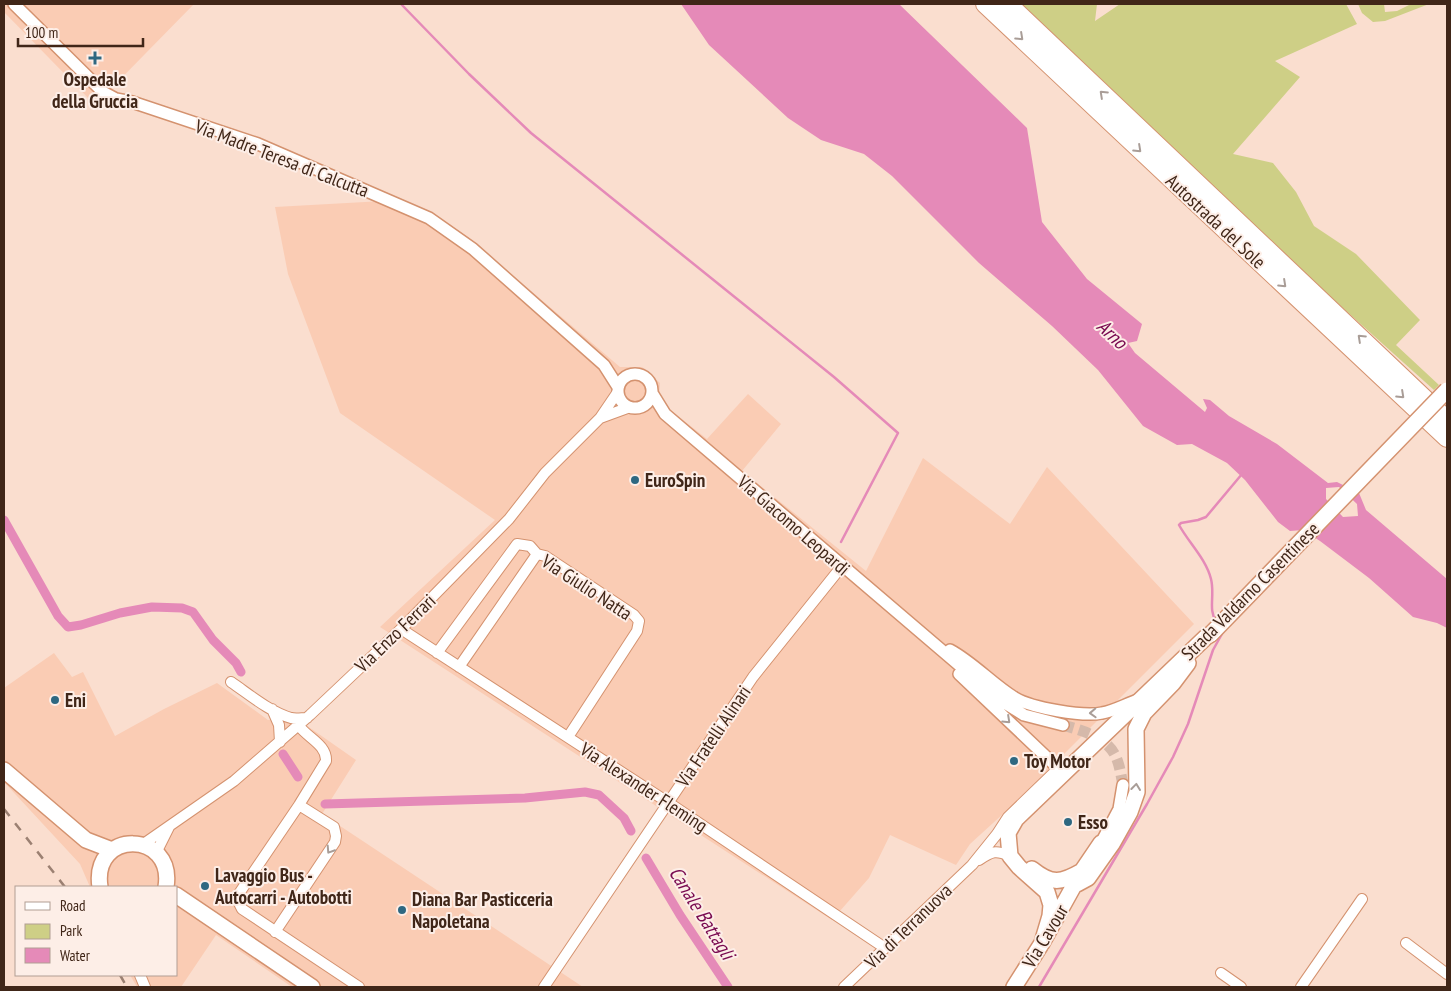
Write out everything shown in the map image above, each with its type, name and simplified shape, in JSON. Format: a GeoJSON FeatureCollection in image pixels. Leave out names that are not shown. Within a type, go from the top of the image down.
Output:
{"type":"FeatureCollection","features":[{"type":"Feature","properties":{"kind":"highway","name":"Autostrada del Sole"},"geometry":{"type":"LineString","coordinates":[[985,4],[1447,438]]}},
{"type":"Feature","properties":{"kind":"highway","name":"Autostrada del Sole"},"geometry":{"type":"LineString","coordinates":[[1008,4],[1447,420]]}},
{"type":"Feature","properties":{"kind":"main road","name":"Strada Valdarno Casentinese"},"geometry":{"type":"LineString","coordinates":[[1010,856],[1008,833],[1016,819],[1139,700],[1211,634],[1447,390]]}},
{"type":"Feature","properties":{"kind":"main road","name":"Via Cavour"},"geometry":{"type":"LineString","coordinates":[[1076,885],[1088,878],[1112,844],[1130,812],[1136,792],[1136,729],[1144,713],[1173,683],[1211,634]]}},
{"type":"Feature","properties":{"kind":"main road"},"geometry":{"type":"LineString","coordinates":[[1082,871],[1067,879],[1054,881],[1044,878],[1025,862],[1019,853],[1018,834],[1026,821],[1193,655]]}},
{"type":"Feature","properties":{"kind":"main road"},"geometry":{"type":"LineString","coordinates":[[4,770],[86,840],[112,850]]}},
{"type":"Feature","properties":{"kind":"main road"},"geometry":{"type":"LineString","coordinates":[[86,840],[100,865]]}},
{"type":"Feature","properties":{"kind":"main road"},"geometry":{"type":"LineString","coordinates":[[100,886],[98,877],[100,865],[105,857],[112,850],[132,843],[142,845],[156,853],[166,868],[166,886]]}},
{"type":"Feature","properties":{"kind":"main road","name":"Via Cavour"},"geometry":{"type":"LineString","coordinates":[[1014,987],[1100,843]]}},
{"type":"Feature","properties":{"kind":"main road"},"geometry":{"type":"LineString","coordinates":[[1010,856],[1019,868],[1046,892],[1051,905],[1050,916],[1042,943]]}},
{"type":"Feature","properties":{"kind":"main road"},"geometry":{"type":"LineString","coordinates":[[178,896],[312,987]]}},
{"type":"Feature","properties":{"kind":"main road"},"geometry":{"type":"LineString","coordinates":[[178,904],[192,906]]}},
{"type":"Feature","properties":{"kind":"street","name":"Via Madre Teresa di Calcutta"},"geometry":{"type":"LineString","coordinates":[[14,4],[103,92],[116,99],[132,102],[258,144],[429,218]]}},
{"type":"Feature","properties":{"kind":"street","name":"Via Giacomo Leopardi"},"geometry":{"type":"LineString","coordinates":[[429,218],[473,249],[604,365],[628,375],[638,374],[647,378],[652,393],[664,414],[1000,700],[1024,715],[1064,725]]}},
{"type":"Feature","properties":{"kind":"street","name":"Via Giacomo Leopardi"},"geometry":{"type":"LineString","coordinates":[[604,365],[618,390],[622,402],[664,414]]}},
{"type":"Feature","properties":{"kind":"street"},"geometry":{"type":"LineString","coordinates":[[618,390],[623,378],[628,375]]}},
{"type":"Feature","properties":{"kind":"street","name":"Via Enzo Ferrari"},"geometry":{"type":"LineString","coordinates":[[142,845],[146,840],[169,827],[234,781],[299,726],[401,628],[509,519],[546,473],[600,418],[618,390]]}},
{"type":"Feature","properties":{"kind":"street"},"geometry":{"type":"LineString","coordinates":[[600,418],[648,402],[652,393]]}},
{"type":"Feature","properties":{"kind":"street"},"geometry":{"type":"LineString","coordinates":[[437,653],[517,544],[530,546],[537,554]]}},
{"type":"Feature","properties":{"kind":"street","name":"Via Giulio Natta"},"geometry":{"type":"LineString","coordinates":[[459,667],[537,554],[545,556],[634,615],[639,621],[637,631],[568,737]]}},
{"type":"Feature","properties":{"kind":"street","name":"Via Fratelli Alinari"},"geometry":{"type":"LineString","coordinates":[[544,987],[752,677],[842,566]]}},
{"type":"Feature","properties":{"kind":"street","name":"Via Alexander Fleming"},"geometry":{"type":"LineString","coordinates":[[401,628],[669,802],[885,948]]}},
{"type":"Feature","properties":{"kind":"street","name":"Via Giacomo Leopardi"},"geometry":{"type":"LineString","coordinates":[[925,635],[964,658],[1015,698],[1036,707],[1084,714],[1101,713],[1139,700]]}},
{"type":"Feature","properties":{"kind":"street","name":"Via Giacomo Leopardi"},"geometry":{"type":"LineString","coordinates":[[925,635],[954,670],[1058,768]]}},
{"type":"Feature","properties":{"kind":"street"},"geometry":{"type":"LineString","coordinates":[[232,682],[272,709],[293,719],[307,718]]}},
{"type":"Feature","properties":{"kind":"street"},"geometry":{"type":"LineString","coordinates":[[272,709],[279,725],[280,742]]}},
{"type":"Feature","properties":{"kind":"street","name":"Via di Terranuova"},"geometry":{"type":"LineString","coordinates":[[972,865],[1008,817],[1058,768],[1116,722]]}},
{"type":"Feature","properties":{"kind":"street"},"geometry":{"type":"LineString","coordinates":[[299,726],[327,754],[324,766],[240,892],[238,901],[242,909],[358,987]]}},
{"type":"Feature","properties":{"kind":"street"},"geometry":{"type":"LineString","coordinates":[[1100,843],[1119,808],[1123,784]]}},
{"type":"Feature","properties":{"kind":"street"},"geometry":{"type":"LineString","coordinates":[[275,932],[335,842],[334,828],[299,805]]}},
{"type":"Feature","properties":{"kind":"street"},"geometry":{"type":"LineString","coordinates":[[156,853],[169,827]]}},
{"type":"Feature","properties":{"kind":"street","name":"Via di Terranuova"},"geometry":{"type":"LineString","coordinates":[[844,987],[972,865],[987,854],[998,851],[1010,856]]}},
{"type":"Feature","properties":{"kind":"street"},"geometry":{"type":"LineString","coordinates":[[1302,987],[1362,899]]}},
{"type":"Feature","properties":{"kind":"street"},"geometry":{"type":"LineString","coordinates":[[1406,944],[1447,974]]}},
{"type":"Feature","properties":{"kind":"street"},"geometry":{"type":"LineString","coordinates":[[1221,973],[1241,987]]}},
{"type":"Feature","properties":{"kind":"shaded area","name":"Ospedale della Gruccia"},"geometry":{"type":"Polygon","coordinates":[[[4,4],[194,4],[95,105],[4,12],[4,4]]]}},
{"type":"Feature","properties":{"kind":"shaded area"},"geometry":{"type":"Polygon","coordinates":[[[401,200],[431,212],[468,237],[620,367],[642,367],[660,383],[659,401],[707,439],[748,394],[781,424],[742,471],[866,571],[923,458],[1010,524],[1047,467],[1194,624],[1015,803],[970,844],[956,865],[890,835],[869,878],[832,920],[380,627],[495,520],[340,413],[288,274],[275,207],[401,200]]]}},
{"type":"Feature","properties":{"kind":"shaded area"},"geometry":{"type":"Polygon","coordinates":[[[54,653],[72,677],[83,672],[115,736],[217,683],[268,720],[293,716],[356,760],[322,814],[583,987],[292,987],[216,935],[181,987],[137,987],[131,976],[178,976],[178,886],[90,886],[80,864],[4,782],[4,688],[54,653]]]}},
{"type":"Feature","properties":{"kind":"green space"},"geometry":{"type":"Polygon","coordinates":[[[1020,4],[1097,4],[1095,21],[1120,4],[1346,4],[1357,24],[1275,61],[1300,77],[1233,154],[1273,163],[1296,192],[1314,226],[1356,254],[1420,320],[1396,345],[1439,385],[1434,390],[1314,282],[1020,4]]]}},
{"type":"Feature","properties":{"kind":"green space"},"geometry":{"type":"Polygon","coordinates":[[[1358,4],[1384,4],[1385,12],[1397,11],[1411,4],[1429,4],[1385,21],[1373,22],[1362,13],[1358,4]]]}},
{"type":"Feature","properties":{"kind":"water","name":"Arno"},"geometry":{"type":"Polygon","coordinates":[[[681,4],[899,4],[1027,128],[1042,222],[1087,279],[1142,324],[1137,341],[1128,343],[1135,353],[1205,412],[1207,408],[1203,399],[1210,400],[1229,416],[1277,444],[1328,483],[1337,482],[1359,493],[1366,510],[1447,579],[1447,628],[1437,623],[1413,617],[1369,578],[1320,541],[1303,530],[1290,531],[1278,522],[1245,480],[1227,463],[1192,444],[1177,445],[1143,426],[1098,370],[1052,326],[979,263],[892,176],[864,154],[821,140],[788,118],[709,45],[681,4]],[[1339,487],[1326,488],[1326,499],[1343,517],[1358,516],[1357,504],[1339,487]]]}},
{"type":"Feature","properties":{"kind":"waterway"},"geometry":{"type":"LineString","coordinates":[[401,4],[469,74],[531,133],[834,377],[898,433],[841,542]]}},
{"type":"Feature","properties":{"kind":"waterway"},"geometry":{"type":"LineString","coordinates":[[1216,621],[1212,612],[1212,585],[1209,572],[1179,525],[1206,517],[1242,474]]}},
{"type":"Feature","properties":{"kind":"waterway"},"geometry":{"type":"LineString","coordinates":[[4,520],[58,616],[68,627],[120,613],[152,607],[182,608],[193,612],[213,640],[236,663],[241,672]]}},
{"type":"Feature","properties":{"kind":"waterway"},"geometry":{"type":"LineString","coordinates":[[1039,987],[1173,757],[1188,724],[1213,650],[1223,632],[1221,630]]}},
{"type":"Feature","properties":{"kind":"waterway"},"geometry":{"type":"LineString","coordinates":[[283,754],[298,777]]}},
{"type":"Feature","properties":{"kind":"waterway"},"geometry":{"type":"LineString","coordinates":[[325,804],[525,798],[585,792],[599,795],[624,818],[631,831]]}},
{"type":"Feature","properties":{"kind":"waterway","name":"Canale Battagli"},"geometry":{"type":"LineString","coordinates":[[646,858],[680,915],[728,987]]}},
{"type":"Feature","properties":{"kind":"tunnel"},"geometry":{"type":"LineString","coordinates":[[1063,725],[1094,736],[1107,744],[1116,757],[1123,785]]}},
{"type":"Feature","properties":{"kind":"railway"},"geometry":{"type":"LineString","coordinates":[[4,809],[64,886]]}},
{"type":"Feature","properties":{"kind":"railway"},"geometry":{"type":"LineString","coordinates":[[121,976],[127,987]]}},
{"type":"Feature","properties":{"kind":"place","name":"Ospedale della Gruccia"},"geometry":{"type":"Point","coordinates":[95,58]}},
{"type":"Feature","properties":{"kind":"place","name":"EuroSpin"},"geometry":{"type":"Point","coordinates":[635,480]}},
{"type":"Feature","properties":{"kind":"place","name":"Eni"},"geometry":{"type":"Point","coordinates":[55,700]}},
{"type":"Feature","properties":{"kind":"place","name":"Toy Motor"},"geometry":{"type":"Point","coordinates":[1014,761]}},
{"type":"Feature","properties":{"kind":"place","name":"Esso"},"geometry":{"type":"Point","coordinates":[1068,822]}},
{"type":"Feature","properties":{"kind":"place","name":"Lavaggio Bus - Autocarri - Autobotti"},"geometry":{"type":"Point","coordinates":[205,886]}},
{"type":"Feature","properties":{"kind":"place","name":"Diana Bar Pasticceria Napoletana"},"geometry":{"type":"Point","coordinates":[402,910]}}]}
